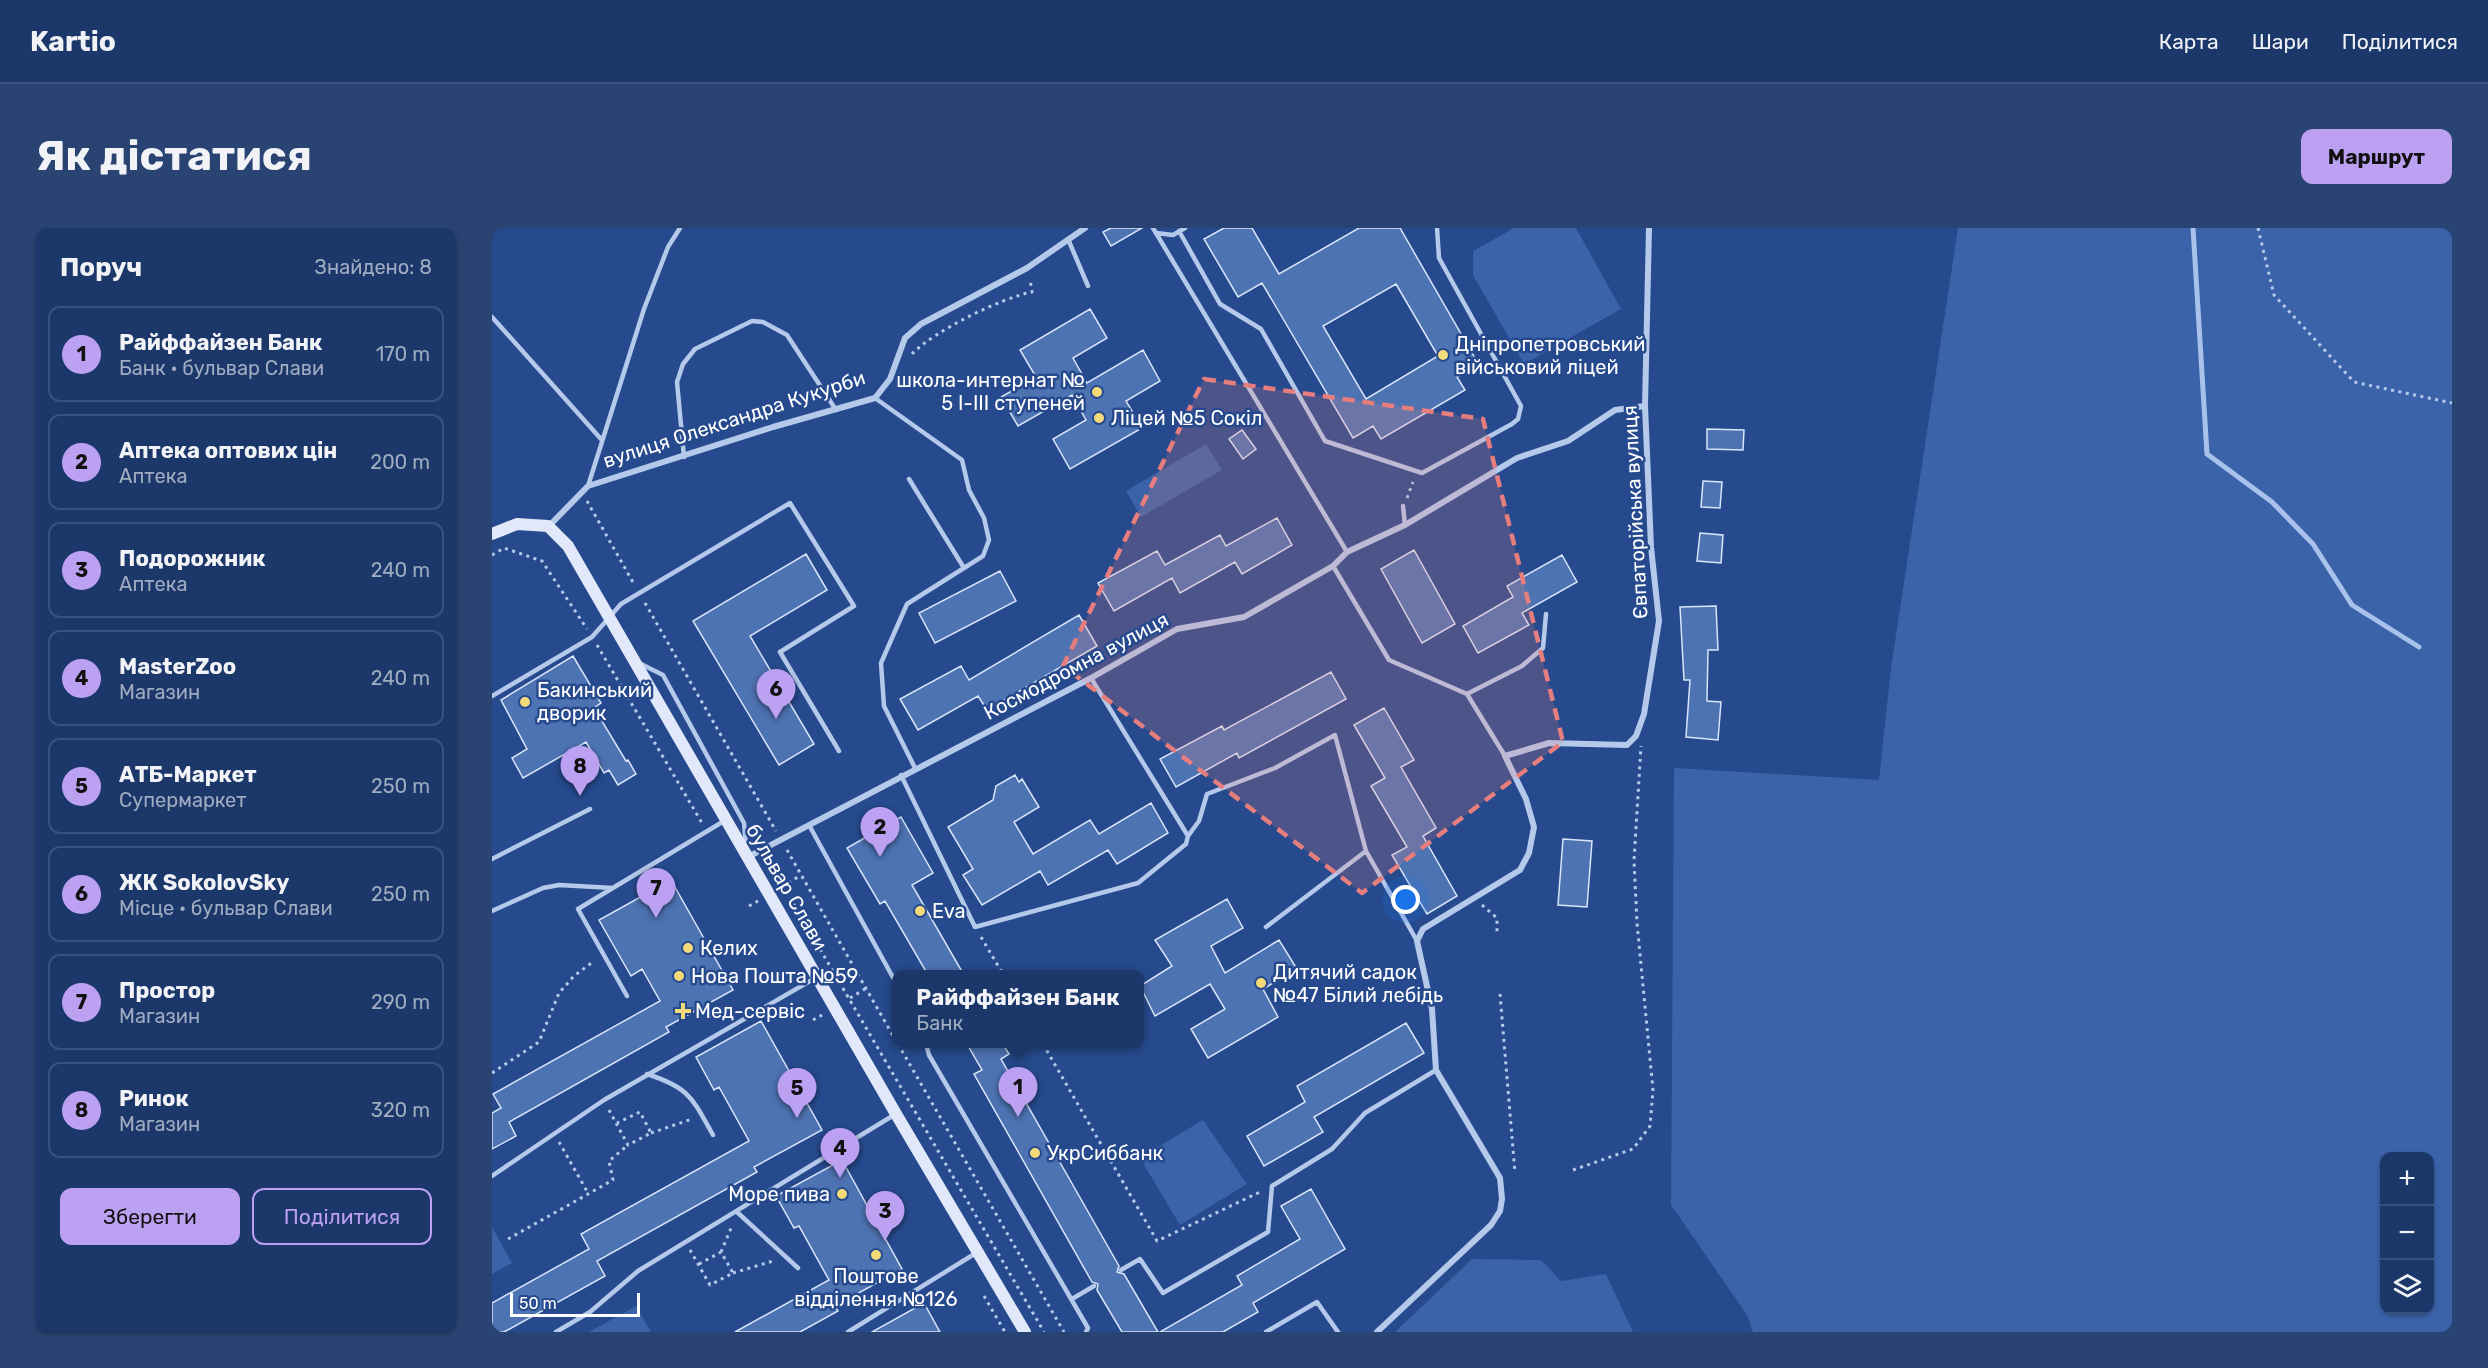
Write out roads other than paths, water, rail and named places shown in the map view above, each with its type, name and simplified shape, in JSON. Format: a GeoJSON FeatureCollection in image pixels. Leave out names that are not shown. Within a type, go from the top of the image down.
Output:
{"type":"FeatureCollection","features":[{"type":"Feature","properties":{"kind":"street","name":"вулиця Олександра Кукурби"},"geometry":{"type":"LineString","coordinates":[[548,526],[588,486],[773,427],[875,398],[892,375],[905,338],[921,324],[1027,268],[1085,228]]}},
{"type":"Feature","properties":{"kind":"street","name":"Євпаторійська вулиця"},"geometry":{"type":"LineString","coordinates":[[1505,756],[1549,743],[1627,745],[1636,736],[1644,714],[1659,621],[1650,548],[1645,406],[1649,228]]}},
{"type":"Feature","properties":{"kind":"street","name":"Космодромна вулиця"},"geometry":{"type":"LineString","coordinates":[[748,857],[901,775],[1091,678],[1177,629],[1244,617],[1333,566],[1347,552],[1405,525],[1517,458],[1569,441],[1615,410],[1645,406]]}},
{"type":"Feature","properties":{"kind":"street"},"geometry":{"type":"LineString","coordinates":[[492,534],[517,524],[548,526]]}},
{"type":"Feature","properties":{"kind":"street","name":"бульвар Слави"},"geometry":{"type":"LineString","coordinates":[[548,526],[568,546],[896,1114],[1025,1332]]}},
{"type":"Feature","properties":{"kind":"street"},"geometry":{"type":"LineString","coordinates":[[1377,1332],[1491,1225],[1500,1211],[1502,1199],[1500,1178],[1436,1070],[1432,1009],[1417,941],[1423,929],[1520,870],[1529,853],[1534,827],[1526,799],[1505,756]]}},
{"type":"Feature","properties":{"kind":"lane"},"geometry":{"type":"LineString","coordinates":[[588,486],[601,439],[645,309],[668,247],[680,228]]}},
{"type":"Feature","properties":{"kind":"lane"},"geometry":{"type":"LineString","coordinates":[[1154,231],[1173,235],[1185,228]]}},
{"type":"Feature","properties":{"kind":"lane"},"geometry":{"type":"LineString","coordinates":[[1179,231],[1220,304],[1261,330],[1325,441],[1422,474],[1512,424],[1518,419],[1521,406],[1439,258],[1437,228]]}},
{"type":"Feature","properties":{"kind":"lane"},"geometry":{"type":"LineString","coordinates":[[1154,231],[1347,552]]}},
{"type":"Feature","properties":{"kind":"lane"},"geometry":{"type":"LineString","coordinates":[[1068,238],[1088,286]]}},
{"type":"Feature","properties":{"kind":"lane"},"geometry":{"type":"LineString","coordinates":[[492,317],[601,439]]}},
{"type":"Feature","properties":{"kind":"lane"},"geometry":{"type":"LineString","coordinates":[[684,457],[677,382],[683,364],[695,349],[752,321],[763,322],[787,335],[836,410]]}},
{"type":"Feature","properties":{"kind":"lane"},"geometry":{"type":"LineString","coordinates":[[875,398],[962,460],[969,490],[984,518],[989,540],[983,556],[907,604],[881,663],[884,706],[915,768]]}},
{"type":"Feature","properties":{"kind":"lane"},"geometry":{"type":"LineString","coordinates":[[909,479],[964,568]]}},
{"type":"Feature","properties":{"kind":"lane"},"geometry":{"type":"LineString","coordinates":[[492,696],[592,637],[621,604],[790,502],[854,606],[780,652],[839,751]]}},
{"type":"Feature","properties":{"kind":"lane"},"geometry":{"type":"LineString","coordinates":[[1403,507],[1405,525]]}},
{"type":"Feature","properties":{"kind":"lane"},"geometry":{"type":"LineString","coordinates":[[1333,566],[1389,660],[1467,694],[1505,756]]}},
{"type":"Feature","properties":{"kind":"lane"},"geometry":{"type":"LineString","coordinates":[[1467,694],[1522,666],[1543,648],[1546,615]]}},
{"type":"Feature","properties":{"kind":"lane"},"geometry":{"type":"LineString","coordinates":[[632,659],[663,675],[744,823],[748,857]]}},
{"type":"Feature","properties":{"kind":"lane"},"geometry":{"type":"LineString","coordinates":[[1091,678],[1188,836]]}},
{"type":"Feature","properties":{"kind":"lane"},"geometry":{"type":"LineString","coordinates":[[901,775],[975,927],[1138,883],[1186,844],[1188,836],[1199,821],[1207,794],[1275,768],[1335,735],[1366,851],[1417,941]]}},
{"type":"Feature","properties":{"kind":"lane"},"geometry":{"type":"LineString","coordinates":[[492,859],[590,808]]}},
{"type":"Feature","properties":{"kind":"lane"},"geometry":{"type":"LineString","coordinates":[[627,996],[578,909],[726,820]]}},
{"type":"Feature","properties":{"kind":"lane"},"geometry":{"type":"LineString","coordinates":[[809,825],[892,973]]}},
{"type":"Feature","properties":{"kind":"lane"},"geometry":{"type":"LineString","coordinates":[[1266,927],[1366,851]]}},
{"type":"Feature","properties":{"kind":"lane"},"geometry":{"type":"LineString","coordinates":[[492,911],[543,888],[559,885],[615,888]]}},
{"type":"Feature","properties":{"kind":"lane"},"geometry":{"type":"LineString","coordinates":[[492,1176],[647,1074],[817,977]]}},
{"type":"Feature","properties":{"kind":"lane"},"geometry":{"type":"LineString","coordinates":[[927,1048],[929,1055],[1072,1299],[1088,1328],[1086,1332]]}},
{"type":"Feature","properties":{"kind":"lane"},"geometry":{"type":"LineString","coordinates":[[1121,1270],[1140,1259],[1163,1293],[1268,1232],[1272,1186],[1332,1149],[1365,1113],[1436,1070]]}},
{"type":"Feature","properties":{"kind":"lane"},"geometry":{"type":"LineString","coordinates":[[647,1074],[675,1083],[694,1101],[714,1135]]}},
{"type":"Feature","properties":{"kind":"lane"},"geometry":{"type":"LineString","coordinates":[[556,1332],[590,1312],[639,1271],[896,1114]]}},
{"type":"Feature","properties":{"kind":"lane"},"geometry":{"type":"LineString","coordinates":[[737,1212],[798,1268]]}},
{"type":"Feature","properties":{"kind":"lane"},"geometry":{"type":"LineString","coordinates":[[848,1332],[977,1252]]}},
{"type":"Feature","properties":{"kind":"lane"},"geometry":{"type":"LineString","coordinates":[[1072,1299],[1094,1286]]}},
{"type":"Feature","properties":{"kind":"lane"},"geometry":{"type":"LineString","coordinates":[[1266,1332],[1317,1302],[1338,1332]]}},
{"type":"Feature","properties":{"kind":"waterway"},"geometry":{"type":"LineString","coordinates":[[2193,228],[2207,454],[2272,502],[2313,544],[2352,605],[2419,647]]}},
{"type":"Feature","properties":{"kind":"place","name":"Дніпропетровський військовий ліцей"},"geometry":{"type":"Point","coordinates":[1443,355]}},
{"type":"Feature","properties":{"kind":"place","name":"школа-интернат № 5 I-III ступеней"},"geometry":{"type":"Point","coordinates":[1097,392]}},
{"type":"Feature","properties":{"kind":"place","name":"Ліцей №5 Сокіл"},"geometry":{"type":"Point","coordinates":[1099,418]}},
{"type":"Feature","properties":{"kind":"place","name":"Бакинський дворик"},"geometry":{"type":"Point","coordinates":[525,702]}},
{"type":"Feature","properties":{"kind":"place","name":"ЖК SokolovSky"},"geometry":{"type":"Point","coordinates":[776,719]}},
{"type":"Feature","properties":{"kind":"place","name":"Ринок"},"geometry":{"type":"Point","coordinates":[580,796]}},
{"type":"Feature","properties":{"kind":"place","name":"Аптека оптових цін"},"geometry":{"type":"Point","coordinates":[880,857]}},
{"type":"Feature","properties":{"kind":"place","name":"Eva"},"geometry":{"type":"Point","coordinates":[920,911]}},
{"type":"Feature","properties":{"kind":"place","name":"Простор"},"geometry":{"type":"Point","coordinates":[656,918]}},
{"type":"Feature","properties":{"kind":"place","name":"Келих"},"geometry":{"type":"Point","coordinates":[688,948]}},
{"type":"Feature","properties":{"kind":"place","name":"Нова Пошта №59"},"geometry":{"type":"Point","coordinates":[679,976]}},
{"type":"Feature","properties":{"kind":"place","name":"Дитячий садок №47 Білий лебідь"},"geometry":{"type":"Point","coordinates":[1261,983]}},
{"type":"Feature","properties":{"kind":"place","name":"Мед-сервіс"},"geometry":{"type":"Point","coordinates":[683,1011]}},
{"type":"Feature","properties":{"kind":"place","name":"Райффайзен Банк"},"geometry":{"type":"Point","coordinates":[1018,1117]}},
{"type":"Feature","properties":{"kind":"place","name":"АТБ-Маркет"},"geometry":{"type":"Point","coordinates":[797,1118]}},
{"type":"Feature","properties":{"kind":"place","name":"УкрСиббанк"},"geometry":{"type":"Point","coordinates":[1035,1153]}},
{"type":"Feature","properties":{"kind":"place","name":"MasterZoo"},"geometry":{"type":"Point","coordinates":[840,1178]}},
{"type":"Feature","properties":{"kind":"place","name":"Море пива"},"geometry":{"type":"Point","coordinates":[842,1194]}},
{"type":"Feature","properties":{"kind":"place","name":"Подорожник"},"geometry":{"type":"Point","coordinates":[885,1241]}},
{"type":"Feature","properties":{"kind":"place","name":"Поштове відділення №126"},"geometry":{"type":"Point","coordinates":[876,1255]}}]}
